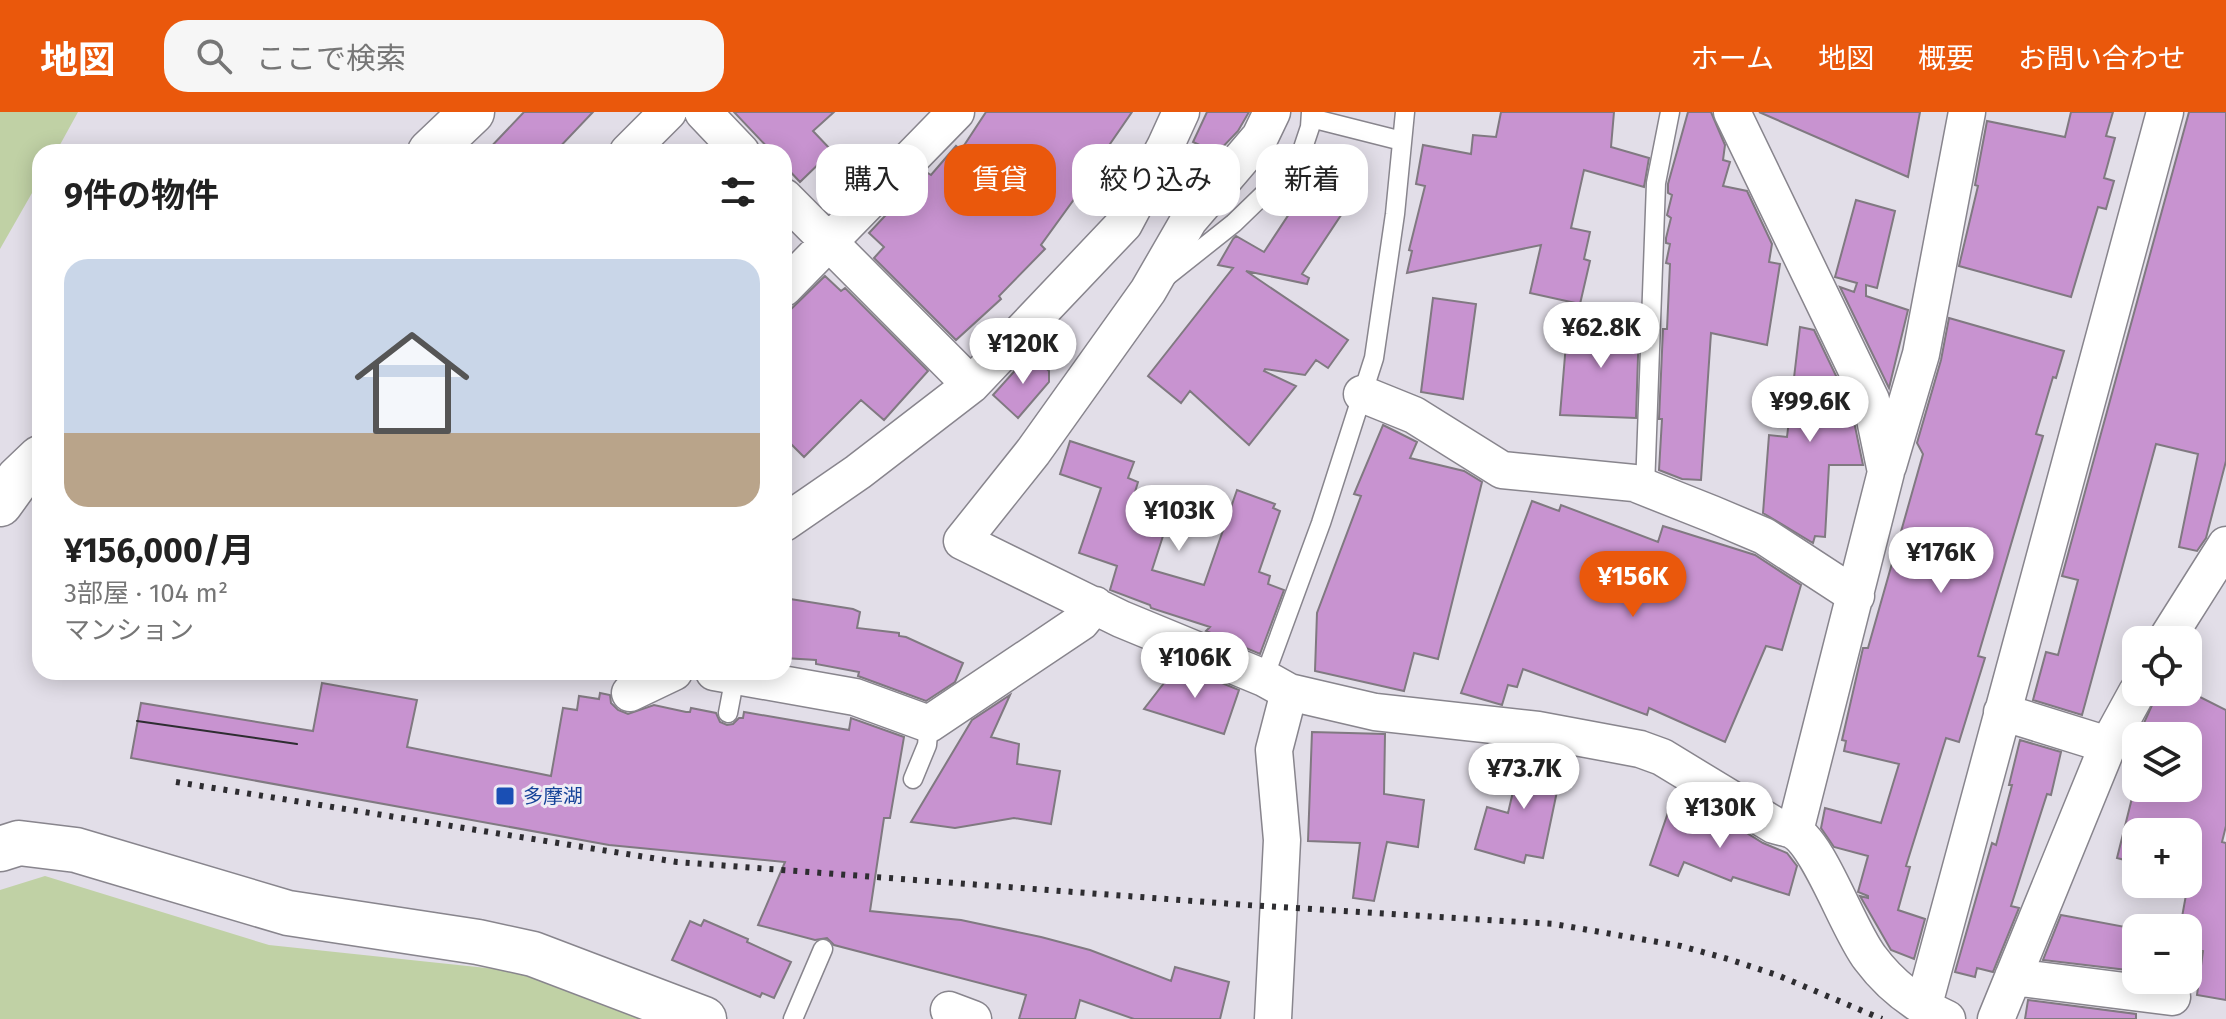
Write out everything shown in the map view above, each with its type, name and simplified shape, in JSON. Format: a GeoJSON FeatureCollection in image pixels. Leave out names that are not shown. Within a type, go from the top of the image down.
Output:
{"type":"FeatureCollection","features":[{"type":"Feature","properties":{"kind":"street"},"geometry":{"type":"LineString","coordinates":[[438,144],[472,112]]}},
{"type":"Feature","properties":{"kind":"street"},"geometry":{"type":"LineString","coordinates":[[636,144],[668,112]]}},
{"type":"Feature","properties":{"kind":"street"},"geometry":{"type":"LineString","coordinates":[[703,112],[733,144]]}},
{"type":"Feature","properties":{"kind":"street"},"geometry":{"type":"LineString","coordinates":[[792,280],[956,112]]}},
{"type":"Feature","properties":{"kind":"street"},"geometry":{"type":"LineString","coordinates":[[792,517],[869,464],[971,385],[1124,224],[1181,112]]}},
{"type":"Feature","properties":{"kind":"street"},"geometry":{"type":"LineString","coordinates":[[1272,112],[1260,137],[1189,220],[1148,291],[1033,452],[962,541],[1121,619],[1276,685],[1375,712],[1538,730],[1640,749],[1662,757],[1774,825],[1795,831],[1813,850],[1845,917],[1868,956],[1892,984],[1935,1014],[2002,712],[2165,112]]}},
{"type":"Feature","properties":{"kind":"street"},"geometry":{"type":"LineString","coordinates":[[1732,112],[1871,400],[1886,472]]}},
{"type":"Feature","properties":{"kind":"street"},"geometry":{"type":"LineString","coordinates":[[1795,831],[1886,472],[1921,354],[1967,112]]}},
{"type":"Feature","properties":{"kind":"street"},"geometry":{"type":"LineString","coordinates":[[792,206],[971,385]]}},
{"type":"Feature","properties":{"kind":"street"},"geometry":{"type":"LineString","coordinates":[[1362,394],[1414,415],[1502,470],[1634,483],[1764,536],[1856,596]]}},
{"type":"Feature","properties":{"kind":"street"},"geometry":{"type":"LineString","coordinates":[[0,504],[32,466]]}},
{"type":"Feature","properties":{"kind":"street"},"geometry":{"type":"LineString","coordinates":[[2176,626],[2223,556]]}},
{"type":"Feature","properties":{"kind":"street"},"geometry":{"type":"LineString","coordinates":[[759,680],[855,697],[929,724],[1081,622],[1095,605]]}},
{"type":"Feature","properties":{"kind":"street"},"geometry":{"type":"LineString","coordinates":[[630,693],[657,680]]}},
{"type":"Feature","properties":{"kind":"street"},"geometry":{"type":"LineString","coordinates":[[1273,1019],[1282,840],[1274,750],[1276,685]]}},
{"type":"Feature","properties":{"kind":"street"},"geometry":{"type":"LineString","coordinates":[[1996,1019],[2108,745],[2129,706]]}},
{"type":"Feature","properties":{"kind":"street"},"geometry":{"type":"LineString","coordinates":[[2002,712],[2108,745]]}},
{"type":"Feature","properties":{"kind":"street"},"geometry":{"type":"LineString","coordinates":[[0,849],[19,843],[76,850],[288,913],[478,942],[533,954],[704,1019]]}},
{"type":"Feature","properties":{"kind":"street"},"geometry":{"type":"LineString","coordinates":[[2013,977],[2172,999]]}},
{"type":"Feature","properties":{"kind":"lane"},"geometry":{"type":"LineString","coordinates":[[1276,685],[1321,523],[1374,358],[1395,214],[1405,112]]}},
{"type":"Feature","properties":{"kind":"lane"},"geometry":{"type":"LineString","coordinates":[[1645,488],[1656,183],[1670,112]]}},
{"type":"Feature","properties":{"kind":"lane"},"geometry":{"type":"LineString","coordinates":[[1148,291],[1224,231],[1299,160],[1311,115],[1402,141]]}},
{"type":"Feature","properties":{"kind":"lane"},"geometry":{"type":"LineString","coordinates":[[725,680],[728,713]]}},
{"type":"Feature","properties":{"kind":"lane"},"geometry":{"type":"LineString","coordinates":[[913,779],[927,745],[929,724]]}},
{"type":"Feature","properties":{"kind":"lane"},"geometry":{"type":"LineString","coordinates":[[793,1019],[823,949]]}},
{"type":"Feature","properties":{"kind":"green space"},"geometry":{"type":"Polygon","coordinates":[[[0,112],[78,112],[60,144],[32,144],[32,193],[0,249],[0,112]]]}},
{"type":"Feature","properties":{"kind":"green space"},"geometry":{"type":"Polygon","coordinates":[[[45,876],[269,945],[552,975],[655,1019],[0,1019],[0,890],[45,876]]]}},
{"type":"Feature","properties":{"kind":"building"},"geometry":{"type":"Polygon","coordinates":[[[524,112],[593,112],[563,144],[494,144],[524,112]]]}},
{"type":"Feature","properties":{"kind":"building"},"geometry":{"type":"Polygon","coordinates":[[[734,112],[834,112],[813,131],[825,144],[816,144],[816,166],[800,182],[792,174],[792,144],[764,144],[734,112]]]}},
{"type":"Feature","properties":{"kind":"building"},"geometry":{"type":"Polygon","coordinates":[[[986,112],[1132,112],[1110,144],[1072,144],[1072,202],[1041,245],[1045,249],[999,296],[1001,299],[956,340],[874,258],[884,247],[869,233],[885,216],[928,216],[928,173],[931,175],[944,160],[944,216],[1056,216],[1056,144],[965,144],[986,112]]]}},
{"type":"Feature","properties":{"kind":"building"},"geometry":{"type":"Polygon","coordinates":[[[1207,112],[1249,112],[1226,144],[1193,142],[1207,112]]]}},
{"type":"Feature","properties":{"kind":"building"},"geometry":{"type":"Polygon","coordinates":[[[1501,112],[1614,112],[1611,147],[1649,158],[1644,187],[1584,170],[1571,228],[1590,232],[1584,259],[1590,261],[1580,304],[1530,293],[1541,245],[1407,273],[1412,251],[1409,250],[1425,186],[1416,184],[1423,145],[1471,154],[1473,135],[1496,137],[1501,112]]]}},
{"type":"Feature","properties":{"kind":"building"},"geometry":{"type":"Polygon","coordinates":[[[1688,112],[1711,112],[1725,145],[1723,160],[1730,162],[1723,186],[1747,191],[1772,244],[1769,262],[1780,264],[1767,345],[1711,333],[1701,480],[1682,479],[1659,470],[1663,329],[1667,329],[1670,264],[1666,263],[1670,244],[1666,243],[1666,238],[1671,218],[1667,215],[1672,195],[1668,193],[1668,184],[1688,112]]]}},
{"type":"Feature","properties":{"kind":"building"},"geometry":{"type":"Polygon","coordinates":[[[1759,112],[1920,112],[1908,177],[1759,112]]]}},
{"type":"Feature","properties":{"kind":"building"},"geometry":{"type":"Polygon","coordinates":[[[2071,112],[2113,112],[2106,136],[2115,138],[2104,178],[2114,181],[2106,209],[2098,207],[2071,297],[1959,266],[1978,186],[1975,185],[1987,121],[2065,137],[2071,112]]]}},
{"type":"Feature","properties":{"kind":"building"},"geometry":{"type":"Polygon","coordinates":[[[2189,112],[2226,112],[2226,461],[2206,538],[2197,551],[2179,547],[2198,454],[2156,444],[2082,715],[2033,700],[2046,652],[2058,655],[2078,580],[2062,576],[2189,112]]]}},
{"type":"Feature","properties":{"kind":"building"},"geometry":{"type":"Polygon","coordinates":[[[1856,200],[1895,211],[1877,288],[1866,285],[1866,296],[1908,310],[1889,388],[1840,287],[1854,292],[1857,283],[1835,277],[1856,200]]]}},
{"type":"Feature","properties":{"kind":"building"},"geometry":{"type":"Polygon","coordinates":[[[1288,216],[1340,216],[1302,274],[1309,278],[1307,284],[1246,271],[1348,340],[1328,368],[1316,360],[1305,375],[1265,369],[1296,386],[1249,445],[1190,391],[1181,403],[1148,376],[1233,268],[1218,265],[1233,239],[1236,236],[1264,252],[1288,216]]]}},
{"type":"Feature","properties":{"kind":"building"},"geometry":{"type":"Polygon","coordinates":[[[825,276],[841,291],[845,288],[928,371],[884,420],[861,400],[804,457],[792,445],[792,308],[825,276]]]}},
{"type":"Feature","properties":{"kind":"building"},"geometry":{"type":"Polygon","coordinates":[[[1433,298],[1476,304],[1463,399],[1421,392],[1433,298]]]}},
{"type":"Feature","properties":{"kind":"building"},"geometry":{"type":"Polygon","coordinates":[[[1949,318],[2064,351],[2036,434],[2043,436],[1978,656],[1985,658],[1959,742],[1946,738],[1906,866],[1910,867],[1898,910],[1925,919],[1914,959],[1891,950],[1860,896],[1868,896],[1858,892],[1868,856],[1834,847],[1821,828],[1825,808],[1881,823],[1899,764],[1844,751],[1846,741],[1842,740],[1863,648],[1868,648],[1923,454],[1917,443],[1941,360],[1949,318]]]}},
{"type":"Feature","properties":{"kind":"building"},"geometry":{"type":"Polygon","coordinates":[[[1568,320],[1639,326],[1636,418],[1560,415],[1568,320]]]}},
{"type":"Feature","properties":{"kind":"building"},"geometry":{"type":"Polygon","coordinates":[[[1800,327],[1814,330],[1851,407],[1863,465],[1829,465],[1825,537],[1815,536],[1813,543],[1763,513],[1769,435],[1787,437],[1800,327]]]}},
{"type":"Feature","properties":{"kind":"building"},"geometry":{"type":"Polygon","coordinates":[[[1030,354],[1049,371],[1049,382],[1018,418],[993,395],[1030,354]]]}},
{"type":"Feature","properties":{"kind":"building"},"geometry":{"type":"Polygon","coordinates":[[[1383,425],[1417,442],[1410,458],[1464,471],[1482,482],[1438,659],[1414,653],[1404,691],[1315,671],[1317,613],[1361,496],[1354,494],[1383,425]]]}},
{"type":"Feature","properties":{"kind":"building"},"geometry":{"type":"Polygon","coordinates":[[[1070,441],[1134,462],[1128,478],[1138,482],[1135,492],[1173,505],[1152,570],[1204,585],[1237,490],[1275,504],[1273,508],[1280,511],[1259,572],[1270,576],[1268,584],[1284,590],[1260,654],[1206,631],[1210,627],[1151,608],[1110,590],[1117,566],[1079,553],[1101,488],[1060,474],[1070,441]]]}},
{"type":"Feature","properties":{"kind":"building"},"geometry":{"type":"Polygon","coordinates":[[[1532,501],[1559,511],[1561,505],[1658,542],[1663,526],[1755,555],[1801,585],[1782,650],[1766,646],[1725,742],[1649,708],[1647,715],[1523,669],[1517,687],[1508,685],[1502,705],[1461,693],[1532,501]]]}},
{"type":"Feature","properties":{"kind":"building"},"geometry":{"type":"Polygon","coordinates":[[[792,599],[853,609],[860,612],[857,628],[899,633],[899,636],[963,663],[955,682],[926,701],[858,676],[859,672],[816,664],[816,660],[792,658],[792,599]]]}},
{"type":"Feature","properties":{"kind":"building"},"geometry":{"type":"Polygon","coordinates":[[[1178,665],[1239,690],[1224,734],[1144,709],[1178,665]]]}},
{"type":"Feature","properties":{"kind":"building"},"geometry":{"type":"Polygon","coordinates":[[[322,683],[417,700],[407,747],[551,776],[563,708],[577,710],[579,696],[599,699],[600,693],[610,695],[611,703],[628,714],[654,705],[686,712],[690,712],[691,708],[716,713],[720,722],[727,725],[743,718],[744,712],[849,730],[851,718],[904,737],[890,818],[884,818],[870,911],[961,920],[1041,937],[1090,950],[1171,981],[1175,967],[1229,982],[1220,1019],[1134,1019],[1080,1000],[1075,1019],[1019,1019],[1026,995],[834,945],[827,938],[815,940],[758,925],[785,862],[609,845],[131,758],[141,703],[313,731],[322,683]]]}},
{"type":"Feature","properties":{"kind":"building"},"geometry":{"type":"Polygon","coordinates":[[[1010,695],[991,737],[1019,744],[1017,764],[1060,771],[1051,824],[1014,818],[955,828],[911,822],[972,720],[1010,695]]]}},
{"type":"Feature","properties":{"kind":"building"},"geometry":{"type":"Polygon","coordinates":[[[2202,698],[2226,710],[2226,826],[2222,842],[2226,843],[2226,1000],[2197,995],[2202,994],[2202,914],[2183,914],[2185,898],[2202,898],[2202,818],[2127,818],[2131,802],[2202,802],[2202,722],[2144,722],[2152,706],[2202,706],[2202,698]]]}},
{"type":"Feature","properties":{"kind":"building"},"geometry":{"type":"Polygon","coordinates":[[[1312,732],[1385,734],[1384,794],[1424,800],[1418,847],[1387,842],[1374,901],[1353,898],[1360,843],[1308,841],[1312,732]]]}},
{"type":"Feature","properties":{"kind":"building"},"geometry":{"type":"Polygon","coordinates":[[[2020,740],[2061,752],[2051,795],[2047,794],[2011,906],[2019,908],[1993,972],[1977,968],[1975,977],[1955,972],[1992,843],[1996,845],[2020,740]]]}},
{"type":"Feature","properties":{"kind":"building"},"geometry":{"type":"Polygon","coordinates":[[[1523,749],[1564,758],[1543,858],[1526,855],[1524,863],[1475,849],[1487,807],[1508,813],[1523,749]]]}},
{"type":"Feature","properties":{"kind":"building"},"geometry":{"type":"Polygon","coordinates":[[[1672,801],[1716,814],[1763,843],[1787,853],[1797,866],[1789,895],[1733,877],[1731,881],[1684,862],[1678,876],[1650,865],[1672,801]]]}},
{"type":"Feature","properties":{"kind":"building"},"geometry":{"type":"Polygon","coordinates":[[[2122,838],[2122,859],[2117,858],[2122,838]]]}},
{"type":"Feature","properties":{"kind":"building"},"geometry":{"type":"Polygon","coordinates":[[[2061,915],[2122,926],[2122,969],[2043,960],[2061,915]]]}},
{"type":"Feature","properties":{"kind":"building"},"geometry":{"type":"Polygon","coordinates":[[[704,920],[791,962],[774,998],[762,993],[760,997],[672,960],[690,921],[701,926],[704,920]]]}},
{"type":"Feature","properties":{"kind":"building"},"geometry":{"type":"Polygon","coordinates":[[[2028,1000],[2136,1014],[2136,1019],[2025,1019],[2028,1000]]]}},
{"type":"Feature","properties":{"kind":"tram line"},"geometry":{"type":"LineString","coordinates":[[137,721],[297,744]]}},
{"type":"Feature","properties":{"kind":"railway"},"geometry":{"type":"LineString","coordinates":[[176,782],[677,862],[1246,905],[1554,924],[1681,946],[1728,959],[1777,975],[1882,1019]]}},
{"type":"Feature","properties":{"kind":"place","name":"多摩湖"},"geometry":{"type":"Point","coordinates":[505,796]}}]}
